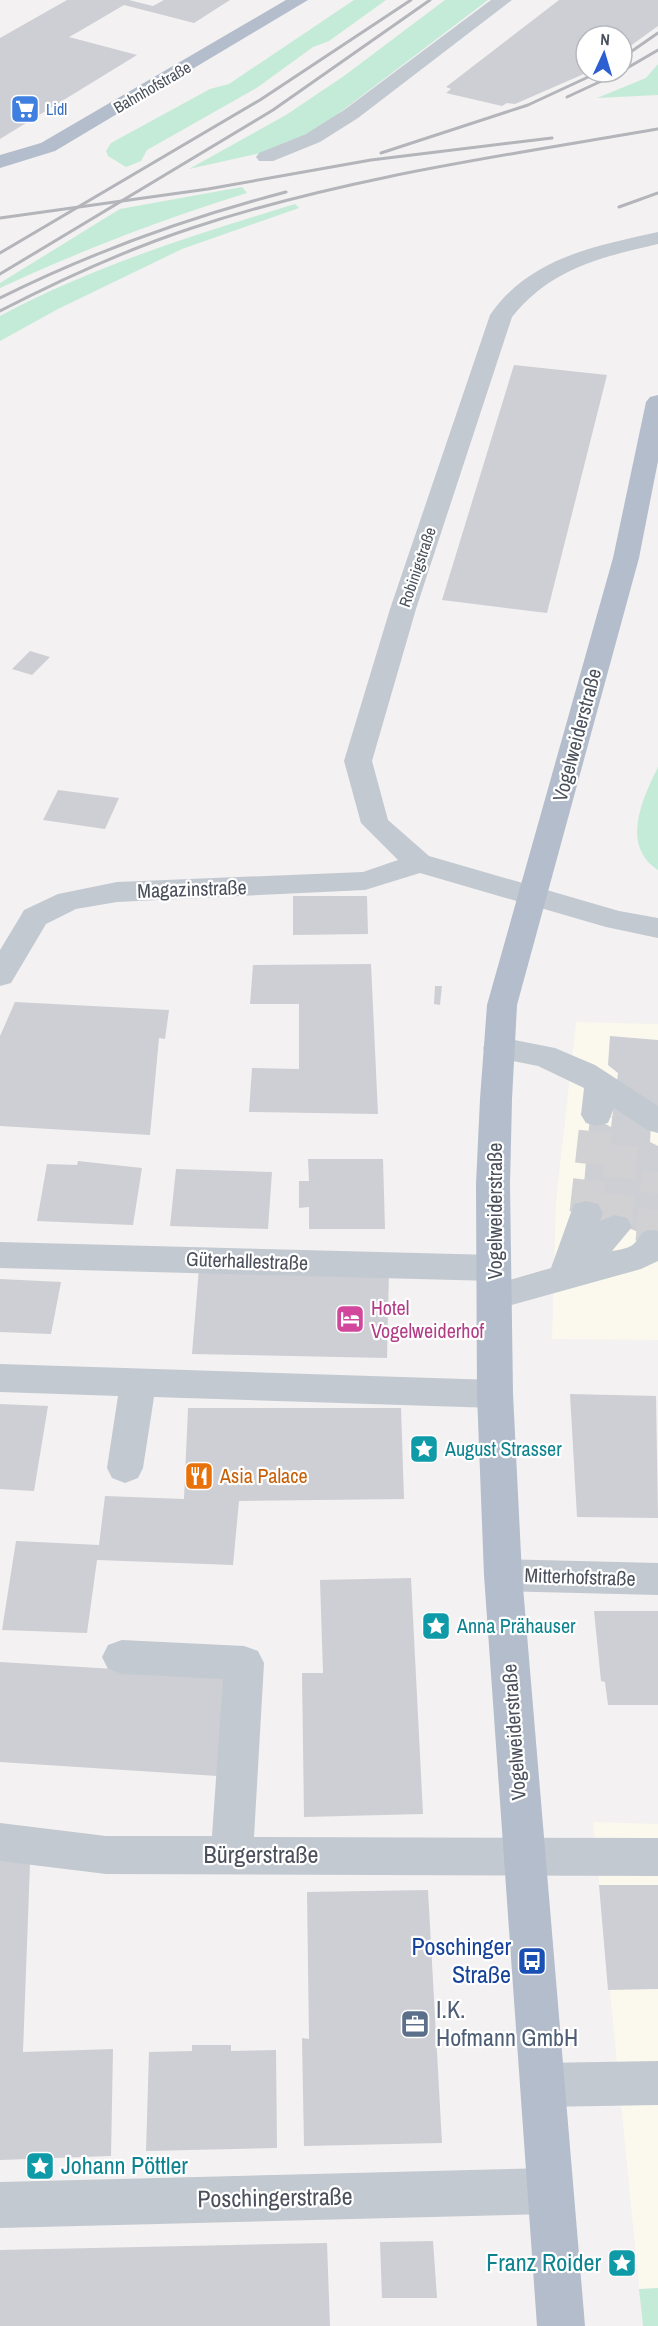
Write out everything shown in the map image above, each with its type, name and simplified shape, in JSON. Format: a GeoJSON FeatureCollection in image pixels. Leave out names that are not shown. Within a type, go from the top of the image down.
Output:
{"type":"FeatureCollection","features":[{"type":"Feature","properties":{"kind":"main road","name":"Bahnhofstraße"},"geometry":{"type":"LineString","coordinates":[[0,161],[268,0]]}},
{"type":"Feature","properties":{"kind":"main road","name":"Bahnhofstraße"},"geometry":{"type":"LineString","coordinates":[[0,161],[48,147],[299,0]]}},
{"type":"Feature","properties":{"kind":"main road","name":"Vogelweiderstraße"},"geometry":{"type":"LineString","coordinates":[[561,2326],[522,1855],[503,1575],[495,1394],[493,1184],[499,1048],[502,1005],[626,558],[658,402]]}},
{"type":"Feature","properties":{"kind":"street"},"geometry":{"type":"LineString","coordinates":[[266,157],[312,138],[351,114],[503,0]]}},
{"type":"Feature","properties":{"kind":"street","name":"Robinigstraße"},"geometry":{"type":"LineString","coordinates":[[658,238],[598,254],[552,271],[526,286],[501,315],[403,609],[358,761],[375,823],[419,863],[617,920],[658,928]]}},
{"type":"Feature","properties":{"kind":"street","name":"Magazinstraße"},"geometry":{"type":"LineString","coordinates":[[0,976],[35,917],[68,901],[117,892],[365,881],[419,863]]}},
{"type":"Feature","properties":{"kind":"street"},"geometry":{"type":"LineString","coordinates":[[499,1048],[544,1056],[612,1107],[658,1122]]}},
{"type":"Feature","properties":{"kind":"street"},"geometry":{"type":"LineString","coordinates":[[566,1275],[601,1220]]}},
{"type":"Feature","properties":{"kind":"street","name":"Güterhallestraße"},"geometry":{"type":"LineString","coordinates":[[0,1255],[494,1282],[566,1275],[642,1256],[651,1248],[652,1242]]}},
{"type":"Feature","properties":{"kind":"street"},"geometry":{"type":"LineString","coordinates":[[0,1378],[495,1394]]}},
{"type":"Feature","properties":{"kind":"street"},"geometry":{"type":"LineString","coordinates":[[125,1468],[138,1383]]}},
{"type":"Feature","properties":{"kind":"street","name":"Mitterhofstraße"},"geometry":{"type":"LineString","coordinates":[[503,1575],[658,1579]]}},
{"type":"Feature","properties":{"kind":"street"},"geometry":{"type":"LineString","coordinates":[[122,1657],[244,1663],[232,1854]]}},
{"type":"Feature","properties":{"kind":"street","name":"Bürgerstraße"},"geometry":{"type":"LineString","coordinates":[[0,1842],[106,1855],[658,1857]]}},
{"type":"Feature","properties":{"kind":"street"},"geometry":{"type":"LineString","coordinates":[[542,2085],[658,2083]]}},
{"type":"Feature","properties":{"kind":"street","name":"Poschingerstraße"},"geometry":{"type":"LineString","coordinates":[[0,2205],[550,2191]]}},
{"type":"Feature","properties":{"kind":"shaded area"},"geometry":{"type":"Polygon","coordinates":[[[576,1022],[658,1024],[658,1340],[552,1339],[556,1201],[576,1022]]]}},
{"type":"Feature","properties":{"kind":"shaded area"},"geometry":{"type":"Polygon","coordinates":[[[593,1822],[658,1824],[658,2326],[643,2326],[593,1822]]]}},
{"type":"Feature","properties":{"kind":"green space"},"geometry":{"type":"Polygon","coordinates":[[[354,0],[386,0],[329,41],[313,47],[258,87],[147,150],[141,161],[126,167],[108,156],[106,151],[111,143],[210,89],[229,84],[354,0]]]}},
{"type":"Feature","properties":{"kind":"green space"},"geometry":{"type":"Polygon","coordinates":[[[445,0],[488,0],[318,129],[261,153],[189,169],[286,115],[344,76],[445,0]]]}},
{"type":"Feature","properties":{"kind":"green space"},"geometry":{"type":"Polygon","coordinates":[[[658,64],[658,95],[597,98],[634,84],[646,78],[658,64]]]}},
{"type":"Feature","properties":{"kind":"green space"},"geometry":{"type":"Polygon","coordinates":[[[242,187],[247,193],[122,236],[0,288],[0,283],[120,209],[242,187]]]}},
{"type":"Feature","properties":{"kind":"green space"},"geometry":{"type":"Polygon","coordinates":[[[295,204],[299,208],[182,249],[58,309],[0,341],[0,316],[35,298],[144,253],[295,204]]]}},
{"type":"Feature","properties":{"kind":"green space"},"geometry":{"type":"Polygon","coordinates":[[[658,767],[658,870],[646,860],[637,835],[641,807],[658,767]]]}},
{"type":"Feature","properties":{"kind":"green space"},"geometry":{"type":"Polygon","coordinates":[[[658,2288],[658,2326],[643,2326],[639,2289],[658,2288]]]}},
{"type":"Feature","properties":{"kind":"building"},"geometry":{"type":"Polygon","coordinates":[[[67,0],[129,0],[153,6],[164,0],[230,0],[194,23],[124,5],[69,37],[137,55],[0,139],[0,38],[67,0]]]}},
{"type":"Feature","properties":{"kind":"building"},"geometry":{"type":"Polygon","coordinates":[[[559,0],[658,0],[658,26],[634,43],[634,24],[574,24],[574,78],[515,104],[507,103],[502,106],[446,93],[451,89],[446,87],[559,0]]]}},
{"type":"Feature","properties":{"kind":"building"},"geometry":{"type":"Polygon","coordinates":[[[514,365],[607,375],[547,613],[442,600],[514,365]]]}},
{"type":"Feature","properties":{"kind":"building"},"geometry":{"type":"Polygon","coordinates":[[[30,651],[50,657],[32,675],[12,669],[30,651]]]}},
{"type":"Feature","properties":{"kind":"building"},"geometry":{"type":"Polygon","coordinates":[[[58,790],[119,798],[105,829],[43,820],[58,790]]]}},
{"type":"Feature","properties":{"kind":"building"},"geometry":{"type":"Polygon","coordinates":[[[293,896],[367,896],[368,934],[293,935],[293,896]]]}},
{"type":"Feature","properties":{"kind":"building"},"geometry":{"type":"Polygon","coordinates":[[[371,964],[378,1114],[249,1112],[252,1068],[299,1069],[299,1004],[250,1004],[253,965],[371,964]]]}},
{"type":"Feature","properties":{"kind":"building"},"geometry":{"type":"Polygon","coordinates":[[[435,986],[442,986],[440,1005],[434,1004],[435,986]]]}},
{"type":"Feature","properties":{"kind":"building"},"geometry":{"type":"Polygon","coordinates":[[[15,1002],[169,1010],[165,1039],[159,1038],[150,1135],[0,1126],[0,1036],[15,1002]]]}},
{"type":"Feature","properties":{"kind":"building"},"geometry":{"type":"Polygon","coordinates":[[[610,1036],[658,1040],[658,1109],[652,1104],[650,1142],[658,1146],[658,1241],[582,1207],[590,1116],[611,1127],[618,1073],[608,1065],[610,1036]]]}},
{"type":"Feature","properties":{"kind":"building"},"geometry":{"type":"Polygon","coordinates":[[[308,1159],[383,1159],[385,1229],[309,1229],[309,1207],[299,1208],[299,1181],[309,1181],[308,1159]]]}},
{"type":"Feature","properties":{"kind":"building"},"geometry":{"type":"Polygon","coordinates":[[[78,1161],[142,1168],[133,1225],[37,1221],[47,1164],[77,1165],[78,1161]]]}},
{"type":"Feature","properties":{"kind":"building"},"geometry":{"type":"Polygon","coordinates":[[[176,1169],[272,1172],[268,1229],[170,1226],[176,1169]]]}},
{"type":"Feature","properties":{"kind":"building"},"geometry":{"type":"Polygon","coordinates":[[[199,1268],[389,1272],[387,1358],[192,1354],[199,1268]]]}},
{"type":"Feature","properties":{"kind":"building"},"geometry":{"type":"Polygon","coordinates":[[[0,1279],[61,1282],[51,1334],[0,1332],[0,1279]]]}},
{"type":"Feature","properties":{"kind":"building"},"geometry":{"type":"Polygon","coordinates":[[[570,1394],[656,1396],[658,1518],[577,1517],[570,1394]]]}},
{"type":"Feature","properties":{"kind":"building"},"geometry":{"type":"Polygon","coordinates":[[[0,1404],[48,1406],[34,1491],[0,1489],[0,1404]]]}},
{"type":"Feature","properties":{"kind":"building"},"geometry":{"type":"Polygon","coordinates":[[[188,1408],[401,1408],[404,1499],[239,1501],[233,1565],[97,1560],[87,1633],[2,1630],[16,1541],[99,1545],[105,1496],[184,1499],[188,1408]]]}},
{"type":"Feature","properties":{"kind":"building"},"geometry":{"type":"Polygon","coordinates":[[[411,1578],[423,1814],[304,1817],[302,1673],[323,1673],[320,1580],[411,1578]]]}},
{"type":"Feature","properties":{"kind":"building"},"geometry":{"type":"Polygon","coordinates":[[[594,1611],[658,1611],[658,1705],[608,1705],[605,1682],[601,1681],[594,1611]]]}},
{"type":"Feature","properties":{"kind":"building"},"geometry":{"type":"Polygon","coordinates":[[[0,1662],[229,1676],[217,1776],[0,1762],[0,1662]]]}},
{"type":"Feature","properties":{"kind":"building"},"geometry":{"type":"Polygon","coordinates":[[[0,1859],[30,1864],[23,2052],[113,2049],[111,2156],[0,2160],[0,1859]]]}},
{"type":"Feature","properties":{"kind":"building"},"geometry":{"type":"Polygon","coordinates":[[[599,1885],[658,1885],[658,1989],[608,1990],[599,1885]]]}},
{"type":"Feature","properties":{"kind":"building"},"geometry":{"type":"Polygon","coordinates":[[[428,1890],[442,2143],[304,2146],[302,2038],[309,2039],[307,1892],[428,1890]]]}},
{"type":"Feature","properties":{"kind":"building"},"geometry":{"type":"Polygon","coordinates":[[[192,2045],[231,2045],[231,2051],[276,2050],[277,2148],[146,2151],[149,2052],[192,2051],[192,2045]]]}},
{"type":"Feature","properties":{"kind":"building"},"geometry":{"type":"Polygon","coordinates":[[[433,2241],[437,2298],[382,2298],[380,2242],[433,2241]]]}},
{"type":"Feature","properties":{"kind":"building"},"geometry":{"type":"Polygon","coordinates":[[[327,2243],[330,2326],[0,2326],[0,2250],[327,2243]]]}},
{"type":"Feature","properties":{"kind":"tunnel"},"geometry":{"type":"LineString","coordinates":[[586,1213],[597,1115]]}},
{"type":"Feature","properties":{"kind":"tunnel"},"geometry":{"type":"LineString","coordinates":[[615,1227],[623,1130]]}},
{"type":"Feature","properties":{"kind":"tunnel"},"geometry":{"type":"LineString","coordinates":[[652,1242],[658,1172]]}},
{"type":"Feature","properties":{"kind":"railway"},"geometry":{"type":"LineString","coordinates":[[78,207],[260,100],[411,0]]}},
{"type":"Feature","properties":{"kind":"railway"},"geometry":{"type":"LineString","coordinates":[[121,201],[273,110],[430,0]]}},
{"type":"Feature","properties":{"kind":"railway"},"geometry":{"type":"LineString","coordinates":[[634,50],[658,33]]}},
{"type":"Feature","properties":{"kind":"railway"},"geometry":{"type":"LineString","coordinates":[[634,64],[658,50]]}},
{"type":"Feature","properties":{"kind":"railway"},"geometry":{"type":"LineString","coordinates":[[381,153],[528,105],[574,84]]}},
{"type":"Feature","properties":{"kind":"railway"},"geometry":{"type":"LineString","coordinates":[[567,97],[595,84]]}},
{"type":"Feature","properties":{"kind":"railway"},"geometry":{"type":"LineString","coordinates":[[0,311],[118,255],[249,210],[306,195],[423,170],[658,129]]}},
{"type":"Feature","properties":{"kind":"railway"},"geometry":{"type":"LineString","coordinates":[[121,201],[208,189],[371,160],[552,138]]}},
{"type":"Feature","properties":{"kind":"railway"},"geometry":{"type":"LineString","coordinates":[[0,298],[140,237],[286,192]]}},
{"type":"Feature","properties":{"kind":"railway"},"geometry":{"type":"LineString","coordinates":[[619,207],[658,193]]}},
{"type":"Feature","properties":{"kind":"railway"},"geometry":{"type":"LineString","coordinates":[[0,274],[121,201]]}},
{"type":"Feature","properties":{"kind":"railway"},"geometry":{"type":"LineString","coordinates":[[78,207],[121,201]]}},
{"type":"Feature","properties":{"kind":"railway"},"geometry":{"type":"LineString","coordinates":[[0,218],[78,207]]}},
{"type":"Feature","properties":{"kind":"railway"},"geometry":{"type":"LineString","coordinates":[[0,253],[78,207]]}},
{"type":"Feature","properties":{"kind":"place","name":"Lidl"},"geometry":{"type":"Point","coordinates":[25,109]}},
{"type":"Feature","properties":{"kind":"place","name":"Hotel Vogelweiderhof"},"geometry":{"type":"Point","coordinates":[350,1319]}},
{"type":"Feature","properties":{"kind":"place","name":"August Strasser"},"geometry":{"type":"Point","coordinates":[424,1449]}},
{"type":"Feature","properties":{"kind":"place","name":"Asia Palace"},"geometry":{"type":"Point","coordinates":[199,1476]}},
{"type":"Feature","properties":{"kind":"place","name":"Anna Prähauser"},"geometry":{"type":"Point","coordinates":[436,1626]}},
{"type":"Feature","properties":{"kind":"place","name":"Poschinger Straße"},"geometry":{"type":"Point","coordinates":[532,1961]}},
{"type":"Feature","properties":{"kind":"place","name":"I.K. Hofmann GmbH"},"geometry":{"type":"Point","coordinates":[415,2024]}},
{"type":"Feature","properties":{"kind":"place","name":"Johann Pöttler"},"geometry":{"type":"Point","coordinates":[40,2166]}},
{"type":"Feature","properties":{"kind":"place","name":"Franz Roider"},"geometry":{"type":"Point","coordinates":[622,2263]}}]}
